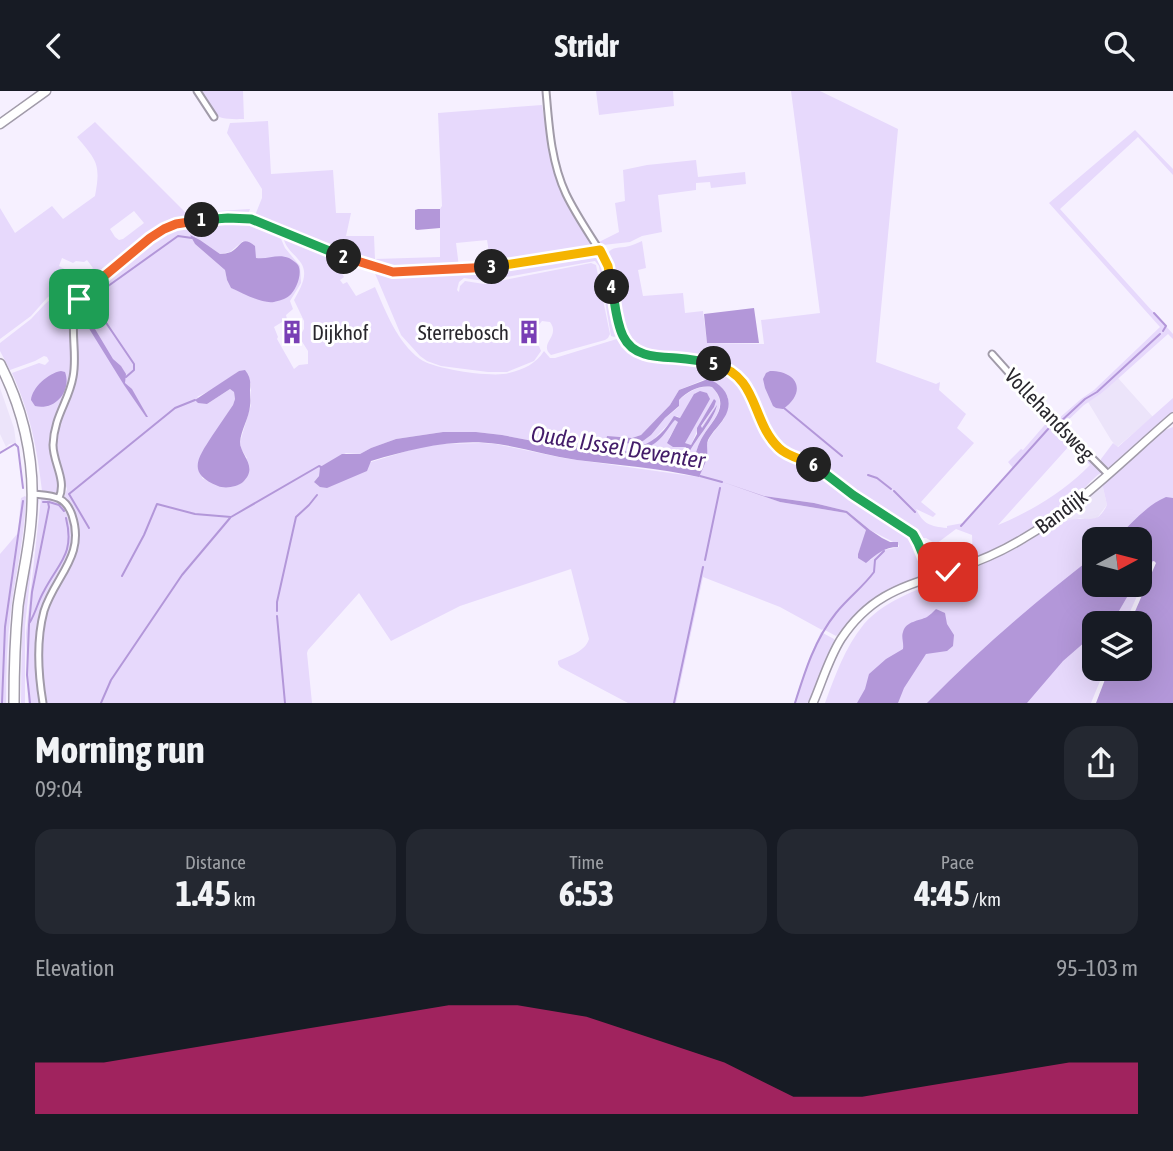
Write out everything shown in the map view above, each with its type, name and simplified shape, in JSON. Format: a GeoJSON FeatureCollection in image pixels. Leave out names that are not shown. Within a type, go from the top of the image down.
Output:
{"type":"FeatureCollection","features":[{"type":"Feature","properties":{"kind":"main road"},"geometry":{"type":"LineString","coordinates":[[0,124],[46,91]]}},
{"type":"Feature","properties":{"kind":"main road"},"geometry":{"type":"LineString","coordinates":[[0,365],[14,393],[24,425],[31,458],[33,494],[17,703]]}},
{"type":"Feature","properties":{"kind":"street"},"geometry":{"type":"LineString","coordinates":[[197,91],[214,117]]}},
{"type":"Feature","properties":{"kind":"street"},"geometry":{"type":"LineString","coordinates":[[547,91],[551,149],[560,180],[609,270],[620,328],[629,345],[637,352],[650,356],[707,362],[731,370],[744,383],[762,423],[779,448],[817,467],[853,495],[913,534],[932,577]]}},
{"type":"Feature","properties":{"kind":"street"},"geometry":{"type":"LineString","coordinates":[[59,498],[62,483],[53,444],[56,419],[74,376],[75,309],[85,292],[164,229],[204,219],[251,219],[320,248],[393,272],[494,267],[600,250]]}},
{"type":"Feature","properties":{"kind":"street","name":"Vollehandsweg"},"geometry":{"type":"LineString","coordinates":[[992,354],[1059,429],[1108,474]]}},
{"type":"Feature","properties":{"kind":"street","name":"Bandijk"},"geometry":{"type":"LineString","coordinates":[[813,703],[833,653],[864,611],[898,589],[979,561],[1023,539],[1071,507],[1173,417]]}},
{"type":"Feature","properties":{"kind":"street"},"geometry":{"type":"LineString","coordinates":[[33,494],[59,498],[65,502],[76,531],[75,544],[67,568],[50,594],[41,627],[38,658],[43,703]]}},
{"type":"Feature","properties":{"kind":"shaded area"},"geometry":{"type":"Polygon","coordinates":[[[199,91],[243,91],[244,119],[226,119],[216,115],[199,91]]]}},
{"type":"Feature","properties":{"kind":"shaded area"},"geometry":{"type":"Polygon","coordinates":[[[596,91],[673,91],[674,106],[599,115],[596,91]]]}},
{"type":"Feature","properties":{"kind":"shaded area"},"geometry":{"type":"Polygon","coordinates":[[[791,91],[820,91],[898,129],[876,362],[936,384],[940,382],[939,390],[966,414],[957,428],[974,443],[921,502],[936,514],[933,517],[916,509],[925,522],[947,528],[963,523],[1013,468],[1008,462],[1023,450],[1049,420],[1059,434],[1069,438],[1102,472],[1053,515],[984,555],[973,558],[972,535],[956,529],[936,544],[926,538],[918,538],[909,527],[865,499],[817,461],[779,444],[760,414],[749,388],[719,363],[645,354],[630,344],[621,328],[605,257],[609,251],[642,241],[646,268],[638,270],[643,296],[683,293],[685,313],[703,311],[707,343],[764,344],[761,320],[820,313],[791,91]],[[1070,445],[998,525],[1047,499],[1090,465],[1070,445]]]}},
{"type":"Feature","properties":{"kind":"shaded area"},"geometry":{"type":"Polygon","coordinates":[[[542,105],[556,174],[592,244],[589,248],[491,265],[487,240],[456,243],[459,267],[389,268],[341,253],[254,218],[262,198],[262,189],[227,133],[230,123],[268,121],[271,174],[333,170],[336,213],[351,213],[346,236],[374,236],[375,259],[440,257],[442,206],[438,113],[542,105]]]}},
{"type":"Feature","properties":{"kind":"shaded area"},"geometry":{"type":"Polygon","coordinates":[[[95,122],[186,213],[250,209],[245,215],[214,216],[169,224],[79,296],[71,325],[72,375],[51,432],[50,447],[59,483],[59,489],[55,493],[42,491],[32,430],[12,373],[39,363],[45,365],[49,361],[44,356],[10,370],[0,351],[0,343],[31,319],[67,285],[78,281],[93,268],[87,260],[73,263],[62,258],[59,266],[68,271],[65,283],[31,316],[0,339],[0,208],[15,233],[52,206],[63,219],[95,196],[98,177],[96,163],[77,137],[95,122]],[[134,211],[110,229],[119,240],[144,223],[134,211]]]}},
{"type":"Feature","properties":{"kind":"shaded area"},"geometry":{"type":"Polygon","coordinates":[[[1135,130],[1173,169],[1173,175],[1138,137],[1060,209],[1173,334],[1173,339],[1168,334],[1060,428],[995,352],[1057,420],[1094,390],[1160,327],[1049,203],[1135,130]]]}},
{"type":"Feature","properties":{"kind":"shaded area"},"geometry":{"type":"Polygon","coordinates":[[[696,160],[698,177],[745,172],[746,184],[711,188],[710,182],[696,183],[696,190],[658,195],[662,232],[642,236],[630,242],[603,245],[599,242],[619,232],[615,203],[625,201],[623,170],[696,160]]]}},
{"type":"Feature","properties":{"kind":"shaded area"},"geometry":{"type":"Polygon","coordinates":[[[440,209],[440,228],[415,229],[415,210],[440,209]]]}},
{"type":"Feature","properties":{"kind":"shaded area"},"geometry":{"type":"Polygon","coordinates":[[[250,221],[278,232],[285,248],[300,266],[301,283],[290,301],[293,309],[286,315],[287,319],[274,327],[277,339],[294,369],[308,364],[308,351],[301,340],[304,321],[294,300],[303,282],[304,272],[301,263],[285,243],[287,235],[343,260],[338,266],[344,277],[340,280],[343,284],[347,282],[356,296],[375,287],[393,326],[405,344],[427,363],[450,369],[501,374],[529,365],[544,351],[550,358],[555,358],[620,338],[633,350],[718,367],[733,374],[742,382],[774,444],[809,464],[912,535],[926,574],[901,585],[836,636],[780,607],[703,577],[676,703],[628,703],[560,667],[558,661],[580,650],[589,639],[571,569],[460,606],[391,641],[359,593],[308,650],[312,703],[47,703],[42,655],[45,618],[52,597],[75,554],[78,535],[74,516],[64,498],[67,489],[57,461],[54,442],[56,429],[72,388],[75,320],[82,298],[110,271],[163,231],[184,224],[250,221]],[[191,236],[195,244],[225,270],[231,288],[259,299],[297,284],[299,269],[256,258],[243,241],[230,252],[220,254],[191,236]],[[239,371],[197,397],[207,404],[230,389],[234,392],[235,399],[222,422],[202,478],[210,482],[247,458],[240,442],[251,405],[251,384],[239,371]],[[703,380],[679,390],[670,405],[641,435],[607,441],[634,444],[643,441],[679,407],[682,397],[698,388],[712,387],[720,400],[720,406],[700,442],[693,462],[686,461],[687,457],[717,406],[702,428],[714,407],[702,419],[691,445],[684,443],[696,392],[680,418],[677,416],[649,448],[675,420],[679,421],[669,438],[678,446],[686,447],[680,460],[502,435],[443,432],[396,439],[360,454],[346,453],[320,467],[319,476],[314,482],[420,447],[482,443],[563,458],[699,477],[710,437],[724,419],[728,397],[703,380]],[[720,481],[780,502],[846,513],[867,530],[858,554],[871,560],[879,551],[899,547],[870,530],[847,511],[764,496],[720,481]]]}},
{"type":"Feature","properties":{"kind":"shaded area"},"geometry":{"type":"Polygon","coordinates":[[[190,235],[220,254],[231,252],[247,241],[255,246],[256,258],[289,258],[299,268],[299,277],[292,294],[269,302],[231,288],[225,270],[195,244],[190,235]]]}},
{"type":"Feature","properties":{"kind":"shaded area"},"geometry":{"type":"Polygon","coordinates":[[[594,252],[605,261],[620,335],[614,337],[611,336],[599,266],[595,261],[484,281],[464,278],[459,282],[459,292],[465,281],[484,284],[591,263],[596,265],[610,334],[608,338],[551,355],[547,347],[553,327],[550,322],[542,321],[538,326],[522,328],[525,337],[535,336],[541,351],[534,361],[507,372],[441,366],[420,356],[401,335],[374,271],[375,268],[435,272],[594,252]]]}},
{"type":"Feature","properties":{"kind":"shaded area"},"geometry":{"type":"Polygon","coordinates":[[[754,308],[759,343],[707,343],[704,314],[754,308]]]}},
{"type":"Feature","properties":{"kind":"shaded area"},"geometry":{"type":"Polygon","coordinates":[[[81,310],[113,359],[121,366],[126,374],[125,383],[132,389],[148,417],[124,385],[80,314],[81,310]]]}},
{"type":"Feature","properties":{"kind":"shaded area"},"geometry":{"type":"Polygon","coordinates":[[[245,370],[250,382],[250,404],[240,442],[249,471],[240,484],[221,487],[202,476],[198,464],[203,451],[233,405],[234,392],[230,389],[207,404],[195,400],[239,371],[245,370]]]}},
{"type":"Feature","properties":{"kind":"shaded area"},"geometry":{"type":"Polygon","coordinates":[[[61,371],[65,372],[67,379],[60,398],[49,405],[35,406],[31,400],[38,386],[46,378],[61,371]]]}},
{"type":"Feature","properties":{"kind":"shaded area"},"geometry":{"type":"Polygon","coordinates":[[[770,371],[787,375],[796,384],[795,396],[783,409],[773,406],[765,388],[763,379],[770,371]]]}},
{"type":"Feature","properties":{"kind":"shaded area"},"geometry":{"type":"Polygon","coordinates":[[[1118,378],[1153,417],[1117,447],[1088,402],[1118,378]]]}},
{"type":"Feature","properties":{"kind":"shaded area"},"geometry":{"type":"Polygon","coordinates":[[[708,379],[723,389],[729,406],[708,440],[706,459],[699,477],[577,460],[498,444],[465,442],[418,449],[371,461],[367,471],[327,488],[314,482],[319,476],[320,467],[342,454],[360,454],[396,439],[443,432],[502,435],[680,460],[686,447],[673,447],[667,443],[678,422],[675,420],[657,442],[647,447],[641,446],[660,434],[674,416],[680,418],[694,394],[700,391],[707,393],[710,399],[685,443],[691,445],[697,428],[714,399],[714,407],[702,428],[717,405],[687,457],[687,461],[693,462],[701,439],[720,406],[720,400],[712,387],[694,389],[686,394],[679,400],[679,406],[643,441],[634,444],[606,441],[607,436],[632,438],[641,435],[670,405],[679,390],[708,379]]]}},
{"type":"Feature","properties":{"kind":"shaded area"},"geometry":{"type":"Polygon","coordinates":[[[0,388],[14,428],[16,443],[6,447],[0,434],[0,388]]]}},
{"type":"Feature","properties":{"kind":"shaded area"},"geometry":{"type":"Polygon","coordinates":[[[1173,398],[1173,413],[1112,467],[1105,468],[1101,464],[1101,459],[1113,443],[1118,447],[1173,398]]]}},
{"type":"Feature","properties":{"kind":"shaded area"},"geometry":{"type":"Polygon","coordinates":[[[1173,427],[1173,527],[1152,564],[1152,527],[1082,527],[1082,597],[1137,597],[1130,611],[1082,611],[1082,681],[1100,681],[1091,703],[825,703],[846,652],[857,633],[873,615],[907,594],[1016,548],[1047,527],[1071,520],[1098,517],[1107,505],[1102,483],[1160,432],[1173,427]]]}},
{"type":"Feature","properties":{"kind":"shaded area"},"geometry":{"type":"Polygon","coordinates":[[[720,481],[764,496],[847,511],[882,538],[898,542],[898,547],[877,554],[866,563],[858,558],[858,554],[866,530],[846,513],[780,502],[720,481]]]}},
{"type":"Feature","properties":{"kind":"shaded area"},"geometry":{"type":"Polygon","coordinates":[[[1102,483],[1107,505],[1097,518],[1080,518],[1047,527],[1102,483]]]}},
{"type":"Feature","properties":{"kind":"shaded area"},"geometry":{"type":"Polygon","coordinates":[[[25,496],[24,525],[11,610],[6,703],[0,703],[0,554],[18,533],[21,498],[25,496]]]}},
{"type":"Feature","properties":{"kind":"shaded area"},"geometry":{"type":"Polygon","coordinates":[[[1166,497],[1173,498],[1173,703],[1096,703],[1104,681],[1152,681],[1152,611],[1135,611],[1141,597],[1152,597],[1152,572],[1156,563],[1152,561],[1152,527],[1127,527],[1166,497]]]}},
{"type":"Feature","properties":{"kind":"shaded area"},"geometry":{"type":"Polygon","coordinates":[[[41,498],[57,499],[64,503],[74,535],[72,551],[41,616],[41,703],[28,703],[26,633],[41,498]]]}},
{"type":"Feature","properties":{"kind":"shaded area"},"geometry":{"type":"Polygon","coordinates":[[[38,499],[25,626],[25,703],[21,703],[22,619],[35,503],[38,499]]]}},
{"type":"Feature","properties":{"kind":"shaded area"},"geometry":{"type":"Polygon","coordinates":[[[1082,566],[1082,597],[1127,597],[1119,611],[1082,611],[1082,644],[1063,661],[1027,703],[927,703],[967,664],[1082,566]]]}},
{"type":"Feature","properties":{"kind":"shaded area"},"geometry":{"type":"Polygon","coordinates":[[[936,609],[945,613],[947,624],[954,635],[953,646],[947,651],[926,654],[904,688],[898,703],[857,703],[869,674],[903,649],[902,634],[905,628],[927,617],[936,609]]]}},
{"type":"Feature","properties":{"kind":"shaded area"},"geometry":{"type":"Polygon","coordinates":[[[821,632],[835,642],[810,703],[794,703],[809,659],[821,632]]]}},
{"type":"Feature","properties":{"kind":"waterway"},"geometry":{"type":"LineString","coordinates":[[126,377],[134,370],[134,364],[90,299],[178,236],[192,238]]}},
{"type":"Feature","properties":{"kind":"waterway"},"geometry":{"type":"LineString","coordinates":[[1154,313],[1166,326],[1163,331]]}},
{"type":"Feature","properties":{"kind":"waterway"},"geometry":{"type":"LineString","coordinates":[[1059,423],[1160,334]]}},
{"type":"Feature","properties":{"kind":"waterway"},"geometry":{"type":"LineString","coordinates":[[89,528],[69,494],[175,408],[195,400]]}},
{"type":"Feature","properties":{"kind":"waterway"},"geometry":{"type":"LineString","coordinates":[[784,408],[842,456]]}},
{"type":"Feature","properties":{"kind":"waterway"},"geometry":{"type":"LineString","coordinates":[[961,526],[1049,428]]}},
{"type":"Feature","properties":{"kind":"waterway"},"geometry":{"type":"LineString","coordinates":[[0,453],[15,444],[18,447],[23,488]]}},
{"type":"Feature","properties":{"kind":"waterway"},"geometry":{"type":"LineString","coordinates":[[122,576],[157,504],[195,514],[231,517],[321,467]]}},
{"type":"Feature","properties":{"kind":"waterway"},"geometry":{"type":"LineString","coordinates":[[868,475],[877,478],[891,489]]}},
{"type":"Feature","properties":{"kind":"waterway","name":"Oude IJssel Deventer"},"geometry":{"type":"LineString","coordinates":[[700,476],[722,482]]}},
{"type":"Feature","properties":{"kind":"waterway"},"geometry":{"type":"LineString","coordinates":[[705,560],[720,488]]}},
{"type":"Feature","properties":{"kind":"waterway"},"geometry":{"type":"LineString","coordinates":[[894,491],[915,512]]}},
{"type":"Feature","properties":{"kind":"waterway","name":"Oude IJssel Deventer"},"geometry":{"type":"LineString","coordinates":[[277,611],[296,517],[317,495]]}},
{"type":"Feature","properties":{"kind":"waterway"},"geometry":{"type":"LineString","coordinates":[[2,703],[5,627],[23,501]]}},
{"type":"Feature","properties":{"kind":"waterway"},"geometry":{"type":"LineString","coordinates":[[30,703],[27,675],[32,592],[49,507],[48,502],[43,502]]}},
{"type":"Feature","properties":{"kind":"waterway"},"geometry":{"type":"LineString","coordinates":[[49,502],[59,505],[64,511]]}},
{"type":"Feature","properties":{"kind":"waterway"},"geometry":{"type":"LineString","coordinates":[[30,622],[67,549],[66,518]]}},
{"type":"Feature","properties":{"kind":"waterway"},"geometry":{"type":"LineString","coordinates":[[101,703],[111,680],[182,575],[230,518]]}},
{"type":"Feature","properties":{"kind":"waterway"},"geometry":{"type":"LineString","coordinates":[[795,703],[816,644],[836,613],[874,572],[875,560],[884,551]]}},
{"type":"Feature","properties":{"kind":"waterway"},"geometry":{"type":"LineString","coordinates":[[674,703],[703,567]]}},
{"type":"Feature","properties":{"kind":"waterway","name":"Oude IJssel Deventer"},"geometry":{"type":"LineString","coordinates":[[277,616],[285,703]]}},
{"type":"Feature","properties":{"kind":"place","name":"Dijkhof"},"geometry":{"type":"Point","coordinates":[292,332]}},
{"type":"Feature","properties":{"kind":"place","name":"Sterrebosch"},"geometry":{"type":"Point","coordinates":[529,332]}},
{"type":"Feature","properties":{"kind":"route"},"geometry":{"type":"LineString","coordinates":[[79,299],[164,229],[204,219],[251,219],[320,248],[393,272],[494,267],[600,250],[609,270],[620,328],[629,345],[644,355],[707,362],[731,370],[744,383],[762,423],[779,448],[817,467],[853,495],[913,534],[932,577],[948,572]]}}]}
